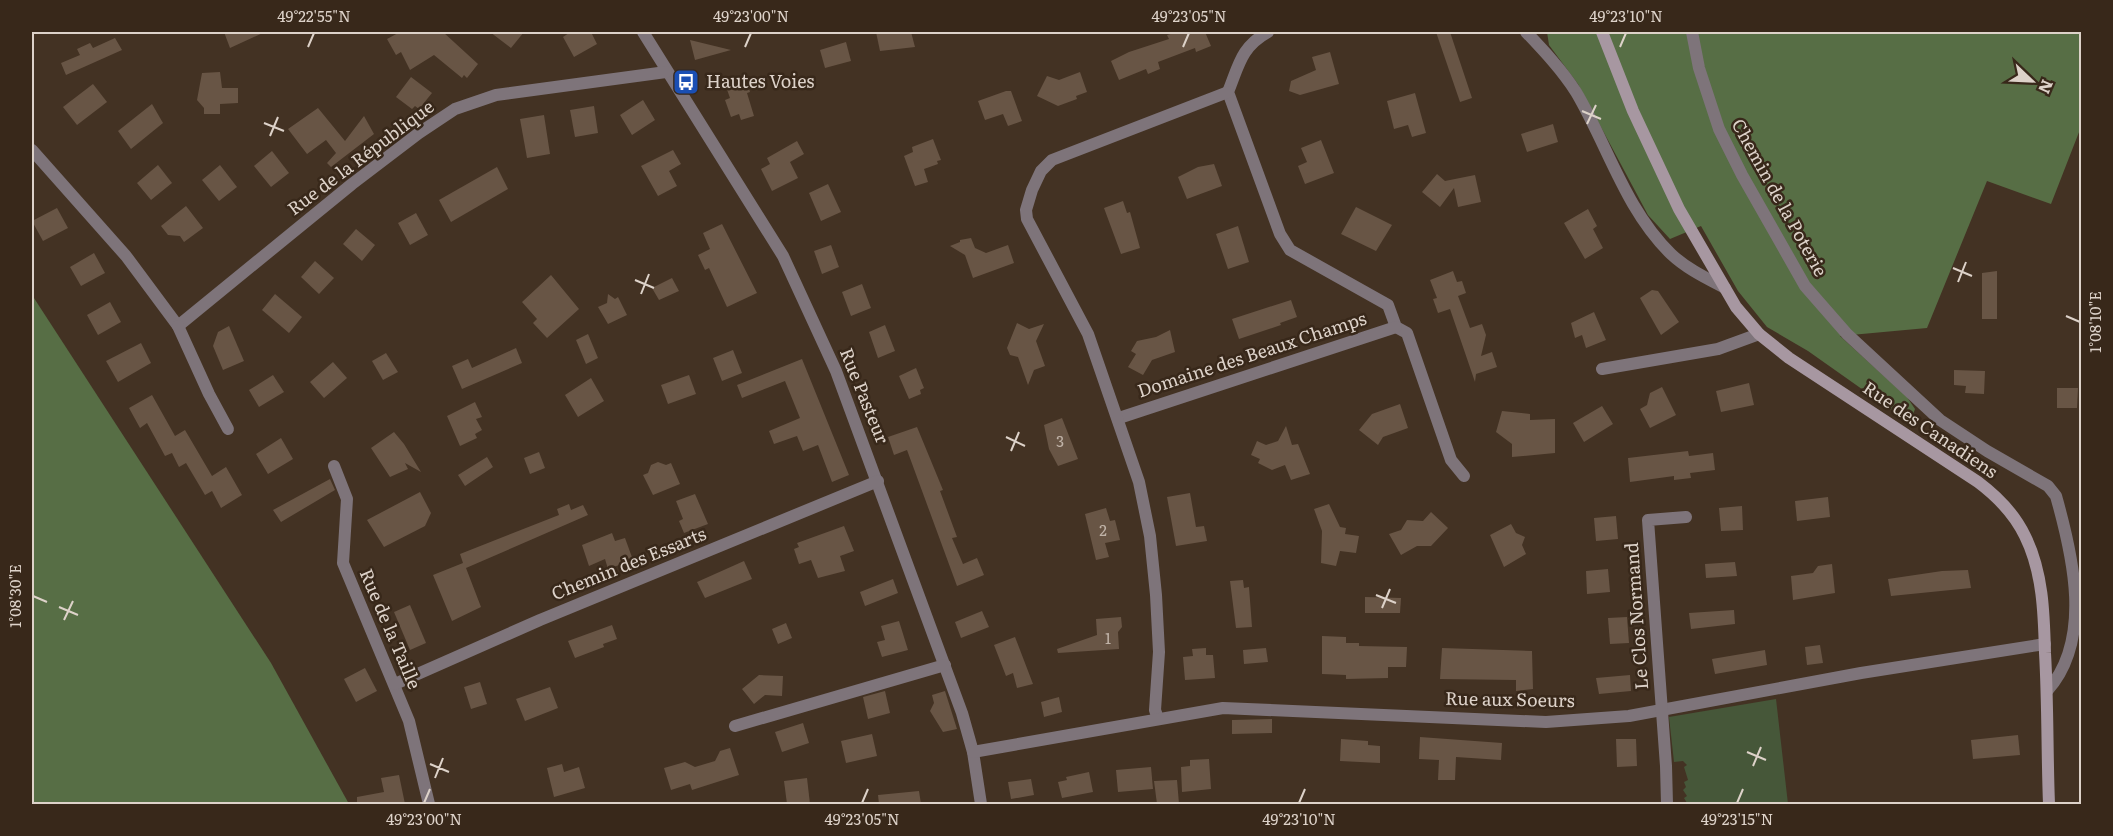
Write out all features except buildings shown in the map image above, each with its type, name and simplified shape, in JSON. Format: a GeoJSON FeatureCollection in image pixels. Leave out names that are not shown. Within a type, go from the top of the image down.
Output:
{"type":"FeatureCollection","features":[{"type":"Feature","properties":{"kind":"main road","name":"Rue des Canadiens"},"geometry":{"type":"LineString","coordinates":[[1602,32],[1633,111],[1679,209],[1736,308],[1759,334],[1806,370],[1962,471],[1996,496],[2014,517],[2039,575],[2045,644],[2049,804]]}},
{"type":"Feature","properties":{"kind":"street","name":"Rue Pasteur"},"geometry":{"type":"LineString","coordinates":[[643,32],[783,255],[836,371],[945,665],[973,752],[981,804]]}},
{"type":"Feature","properties":{"kind":"street"},"geometry":{"type":"LineString","coordinates":[[1228,92],[1244,51],[1250,43],[1268,32]]}},
{"type":"Feature","properties":{"kind":"street"},"geometry":{"type":"LineString","coordinates":[[1526,32],[1558,67],[1576,92],[1639,217],[1671,253],[1688,267],[1725,288]]}},
{"type":"Feature","properties":{"kind":"street","name":"Chemin de la Poterie"},"geometry":{"type":"LineString","coordinates":[[1692,32],[1700,68],[1719,129],[1742,175],[1805,285],[1847,333],[1940,420],[1987,451],[2048,486],[2056,496],[2074,588],[2073,622],[2069,657],[2058,679],[2047,691]]}},
{"type":"Feature","properties":{"kind":"street","name":"Rue de la République"},"geometry":{"type":"LineString","coordinates":[[178,326],[352,184],[419,133],[455,110],[496,95],[666,72]]}},
{"type":"Feature","properties":{"kind":"street","name":"Domaine des Beaux Champs"},"geometry":{"type":"LineString","coordinates":[[1158,719],[1155,710],[1159,652],[1150,536],[1139,482],[1119,418],[1088,334],[1031,230],[1026,210],[1041,171],[1052,160],[1228,92],[1280,234],[1290,250],[1388,305],[1396,327],[1407,333],[1451,460],[1464,476]]}},
{"type":"Feature","properties":{"kind":"street"},"geometry":{"type":"LineString","coordinates":[[32,150],[126,256],[178,326],[209,394],[228,429]]}},
{"type":"Feature","properties":{"kind":"street","name":"Domaine des Beaux Champs"},"geometry":{"type":"LineString","coordinates":[[1119,418],[1396,327]]}},
{"type":"Feature","properties":{"kind":"street"},"geometry":{"type":"LineString","coordinates":[[1602,369],[1718,349],[1759,334]]}},
{"type":"Feature","properties":{"kind":"street","name":"Rue de la Taille"},"geometry":{"type":"LineString","coordinates":[[334,466],[347,499],[343,563],[395,684],[415,739],[429,804]]}},
{"type":"Feature","properties":{"kind":"street","name":"Chemin des Essarts"},"geometry":{"type":"LineString","coordinates":[[395,684],[540,621],[878,481]]}},
{"type":"Feature","properties":{"kind":"street","name":"Le Clos Normand"},"geometry":{"type":"LineString","coordinates":[[1662,711],[1648,520],[1686,517]]}},
{"type":"Feature","properties":{"kind":"street","name":"Rue aux Soeurs"},"geometry":{"type":"LineString","coordinates":[[973,752],[1223,708],[1546,722],[1662,711],[1861,673],[2045,644]]}},
{"type":"Feature","properties":{"kind":"street"},"geometry":{"type":"LineString","coordinates":[[735,726],[945,665]]}},
{"type":"Feature","properties":{"kind":"street"},"geometry":{"type":"LineString","coordinates":[[1662,711],[1667,804]]}},
{"type":"Feature","properties":{"kind":"green space"},"geometry":{"type":"Polygon","coordinates":[[[1547,32],[2081,32],[2081,127],[2051,204],[1987,181],[1927,328],[1840,336],[1907,397],[1915,409],[1910,423],[1808,351],[1767,327],[1738,291],[1701,226],[1670,239],[1648,215],[1578,84],[1549,45],[1547,32]]]}},
{"type":"Feature","properties":{"kind":"green space"},"geometry":{"type":"Polygon","coordinates":[[[32,295],[271,663],[349,804],[32,804],[32,295]]]}},
{"type":"Feature","properties":{"kind":"green space"},"geometry":{"type":"Polygon","coordinates":[[[1776,699],[1788,804],[1685,804],[1687,803],[1684,798],[1687,796],[1683,790],[1686,787],[1684,782],[1688,780],[1684,767],[1687,765],[1683,761],[1674,762],[1669,717],[1776,699]]]}},
{"type":"Feature","properties":{"kind":"place","name":"Hautes Voies"},"geometry":{"type":"Point","coordinates":[686,82]}}]}
